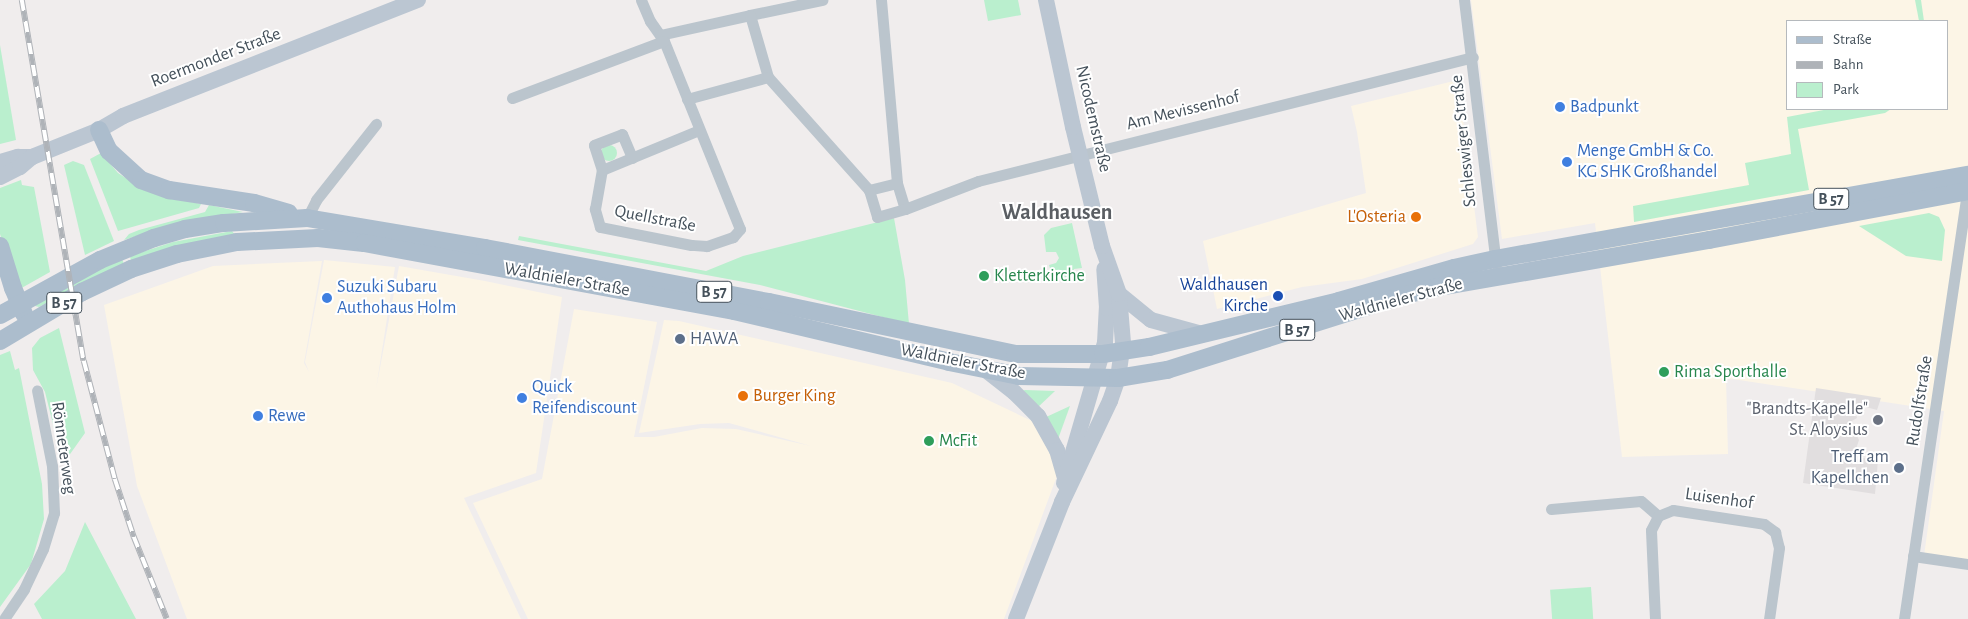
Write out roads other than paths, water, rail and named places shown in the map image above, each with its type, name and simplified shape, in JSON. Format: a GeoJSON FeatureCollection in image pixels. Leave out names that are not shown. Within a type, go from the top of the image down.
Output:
{"type":"FeatureCollection","features":[{"type":"Feature","properties":{"kind":"main road","name":"Roermonder Straße"},"geometry":{"type":"LineString","coordinates":[[0,176],[20,167],[32,158],[99,130],[123,116],[418,0]]}},
{"type":"Feature","properties":{"kind":"main road","name":"Nicodemstraße"},"geometry":{"type":"LineString","coordinates":[[1046,0],[1102,246],[1119,294],[1123,329],[1118,378],[1110,401],[1062,502]]}},
{"type":"Feature","properties":{"kind":"main road"},"geometry":{"type":"LineString","coordinates":[[99,130],[109,151],[141,180],[169,190],[254,203],[306,218]]}},
{"type":"Feature","properties":{"kind":"main road","name":"Roermonder Straße"},"geometry":{"type":"LineString","coordinates":[[0,162],[18,157],[32,158]]}},
{"type":"Feature","properties":{"kind":"main road","name":"Waldnieler Straße"},"geometry":{"type":"LineString","coordinates":[[0,315],[123,249],[186,229],[264,219],[306,218],[485,248],[759,300],[1015,354],[1103,354],[1122,352],[1202,334],[1495,259],[1968,186]]}},
{"type":"Feature","properties":{"kind":"main road","name":"Waldnieler Straße"},"geometry":{"type":"LineString","coordinates":[[0,341],[82,292],[132,269],[177,254],[237,242],[318,238],[364,243],[734,311],[1019,376],[1118,378],[1167,370],[1420,291],[1498,278],[1968,186]]}},
{"type":"Feature","properties":{"kind":"main road"},"geometry":{"type":"LineString","coordinates":[[0,246],[3,275],[29,323]]}},
{"type":"Feature","properties":{"kind":"main road","name":"Nicodemstraße"},"geometry":{"type":"LineString","coordinates":[[1064,475],[1103,354],[1107,333],[1102,246]]}},
{"type":"Feature","properties":{"kind":"main road"},"geometry":{"type":"LineString","coordinates":[[1119,294],[1140,313],[1151,320],[1202,334]]}},
{"type":"Feature","properties":{"kind":"main road"},"geometry":{"type":"LineString","coordinates":[[987,370],[1014,392],[1038,416],[1057,450],[1064,475],[1062,502],[1016,619]]}},
{"type":"Feature","properties":{"kind":"street","name":"Quellstraße"},"geometry":{"type":"LineString","coordinates":[[632,158],[622,134],[594,145],[602,170],[595,209],[600,227],[691,245],[707,246],[733,237],[740,230],[662,38],[650,21],[641,0]]}},
{"type":"Feature","properties":{"kind":"street"},"geometry":{"type":"LineString","coordinates":[[512,98],[662,38],[750,15],[822,0]]}},
{"type":"Feature","properties":{"kind":"street"},"geometry":{"type":"LineString","coordinates":[[880,0],[897,183],[905,209]]}},
{"type":"Feature","properties":{"kind":"street","name":"Schleswiger Straße"},"geometry":{"type":"LineString","coordinates":[[1464,0],[1473,57],[1482,163],[1498,278]]}},
{"type":"Feature","properties":{"kind":"street"},"geometry":{"type":"LineString","coordinates":[[687,99],[768,77],[750,15]]}},
{"type":"Feature","properties":{"kind":"street","name":"Am Mevissenhof"},"geometry":{"type":"LineString","coordinates":[[768,77],[869,190],[876,217],[905,209],[978,181],[1473,57]]}},
{"type":"Feature","properties":{"kind":"street"},"geometry":{"type":"LineString","coordinates":[[306,218],[316,200],[376,124]]}},
{"type":"Feature","properties":{"kind":"street"},"geometry":{"type":"LineString","coordinates":[[602,170],[699,130]]}},
{"type":"Feature","properties":{"kind":"street"},"geometry":{"type":"LineString","coordinates":[[869,190],[897,183]]}},
{"type":"Feature","properties":{"kind":"street","name":"Rudolfstraße"},"geometry":{"type":"LineString","coordinates":[[1904,619],[1939,396],[1968,186]]}},
{"type":"Feature","properties":{"kind":"street","name":"Rönneterweg"},"geometry":{"type":"LineString","coordinates":[[4,619],[24,589],[43,548],[54,513],[52,466],[37,390]]}},
{"type":"Feature","properties":{"kind":"street"},"geometry":{"type":"LineString","coordinates":[[1551,509],[1641,502],[1658,516],[1651,530],[1654,619]]}},
{"type":"Feature","properties":{"kind":"street","name":"Luisenhof"},"geometry":{"type":"LineString","coordinates":[[1658,516],[1673,510],[1764,524],[1775,532],[1779,548],[1769,619]]}},
{"type":"Feature","properties":{"kind":"street"},"geometry":{"type":"LineString","coordinates":[[1913,556],[1968,564]]}},
{"type":"Feature","properties":{"kind":"railway"},"geometry":{"type":"LineString","coordinates":[[22,0],[84,361],[115,479],[134,537],[167,619]]}},
{"type":"Feature","properties":{"kind":"place","name":"Badpunkt"},"geometry":{"type":"Point","coordinates":[1560,107]}},
{"type":"Feature","properties":{"kind":"place","name":"Menge GmbH & Co. KG SHK Großhandel"},"geometry":{"type":"Point","coordinates":[1567,162]}},
{"type":"Feature","properties":{"kind":"place","name":"L'Osteria"},"geometry":{"type":"Point","coordinates":[1416,217]}},
{"type":"Feature","properties":{"kind":"place","name":"Kletterkirche"},"geometry":{"type":"Point","coordinates":[984,276]}},
{"type":"Feature","properties":{"kind":"place","name":"Waldhausen Kirche"},"geometry":{"type":"Point","coordinates":[1278,296]}},
{"type":"Feature","properties":{"kind":"place","name":"Suzuki Subaru Authohaus Holm"},"geometry":{"type":"Point","coordinates":[327,298]}},
{"type":"Feature","properties":{"kind":"place","name":"HAWA"},"geometry":{"type":"Point","coordinates":[680,339]}},
{"type":"Feature","properties":{"kind":"place","name":"Rima Sporthalle"},"geometry":{"type":"Point","coordinates":[1664,372]}},
{"type":"Feature","properties":{"kind":"place","name":"Burger King"},"geometry":{"type":"Point","coordinates":[743,396]}},
{"type":"Feature","properties":{"kind":"place","name":"Quick Reifendiscount"},"geometry":{"type":"Point","coordinates":[522,398]}},
{"type":"Feature","properties":{"kind":"place","name":"Rewe"},"geometry":{"type":"Point","coordinates":[258,416]}},
{"type":"Feature","properties":{"kind":"place","name":"\"Brandts-Kapelle\" St. Aloysius"},"geometry":{"type":"Point","coordinates":[1878,420]}},
{"type":"Feature","properties":{"kind":"place","name":"McFit"},"geometry":{"type":"Point","coordinates":[929,441]}},
{"type":"Feature","properties":{"kind":"place","name":"Treff am Kapellchen"},"geometry":{"type":"Point","coordinates":[1899,468]}},
{"type":"Feature","properties":{"kind":"district","name":"Waldhausen"},"geometry":{"type":"Point","coordinates":[1057,213]}}]}
